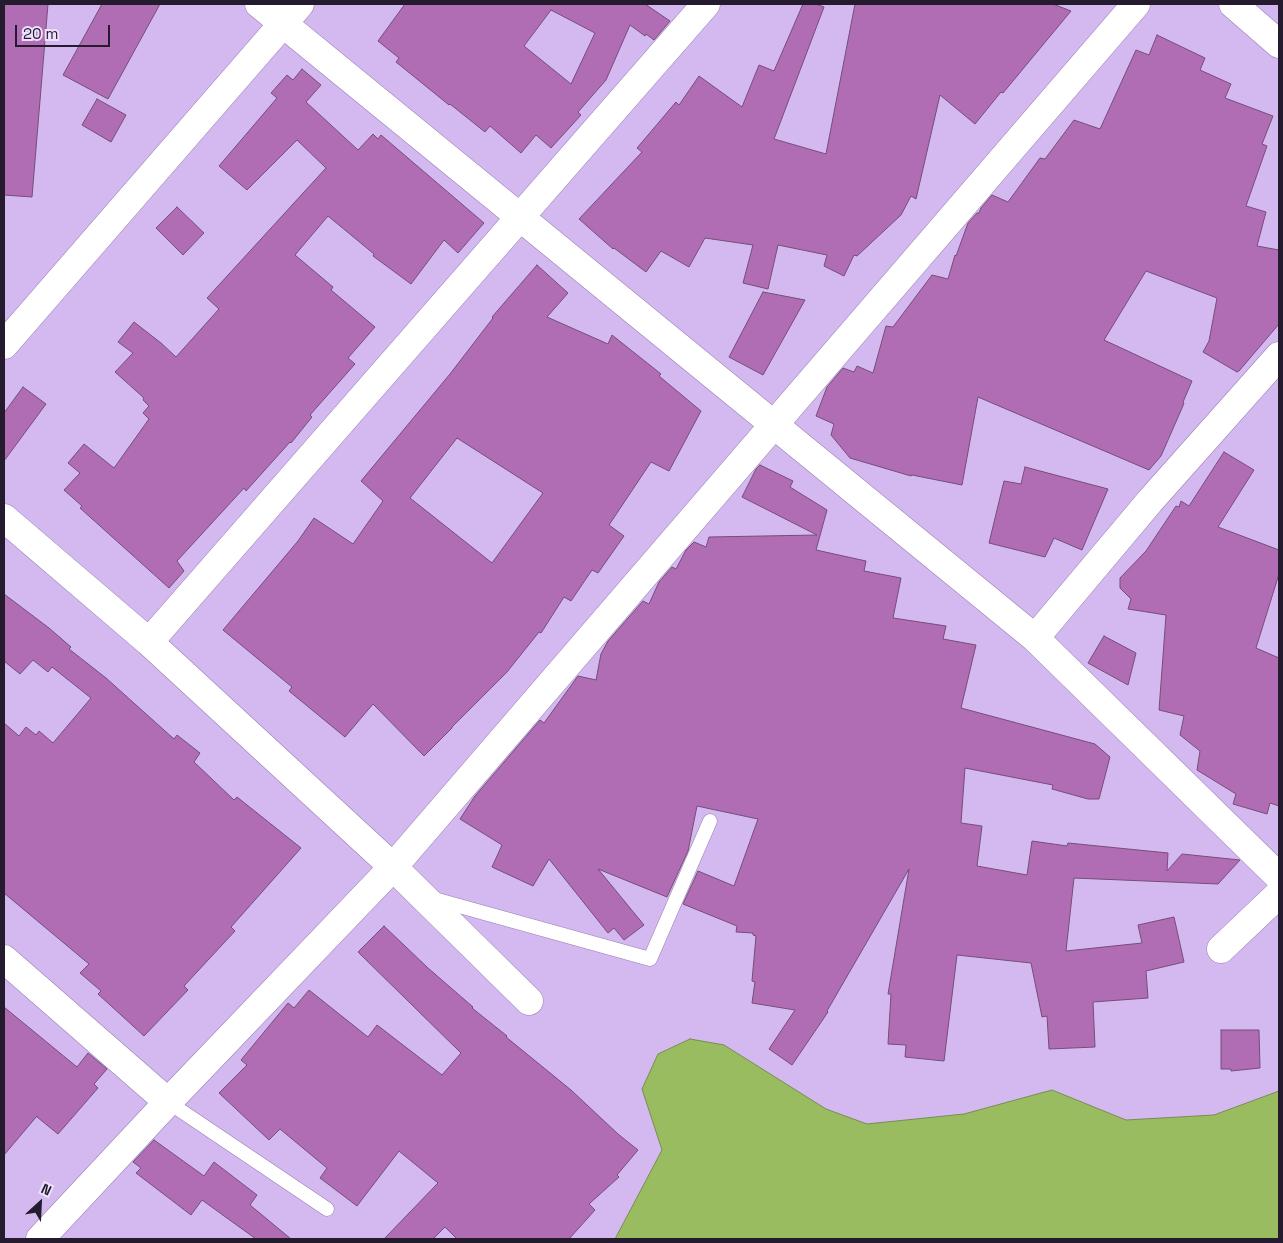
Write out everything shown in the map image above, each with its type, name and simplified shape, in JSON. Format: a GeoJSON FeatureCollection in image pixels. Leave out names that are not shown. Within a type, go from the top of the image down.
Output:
{"type":"FeatureCollection","features":[{"type":"Feature","properties":{"kind":"street"},"geometry":{"type":"LineString","coordinates":[[259,4],[291,14],[520,217],[1035,638],[1279,877]]}},
{"type":"Feature","properties":{"kind":"street"},"geometry":{"type":"LineString","coordinates":[[149,642],[706,4]]}},
{"type":"Feature","properties":{"kind":"street"},"geometry":{"type":"LineString","coordinates":[[40,1239],[393,866],[1136,4]]}},
{"type":"Feature","properties":{"kind":"street"},"geometry":{"type":"LineString","coordinates":[[1233,4],[1279,44]]}},
{"type":"Feature","properties":{"kind":"street"},"geometry":{"type":"LineString","coordinates":[[4,345],[291,14]]}},
{"type":"Feature","properties":{"kind":"street"},"geometry":{"type":"LineString","coordinates":[[1035,638],[1150,501],[1279,356]]}},
{"type":"Feature","properties":{"kind":"street"},"geometry":{"type":"LineString","coordinates":[[4,518],[149,642],[393,866],[529,1001]]}},
{"type":"Feature","properties":{"kind":"street"},"geometry":{"type":"LineString","coordinates":[[1221,949],[1279,894]]}},
{"type":"Feature","properties":{"kind":"street"},"geometry":{"type":"LineString","coordinates":[[4,959],[168,1102]]}},
{"type":"Feature","properties":{"kind":"lane"},"geometry":{"type":"LineString","coordinates":[[423,896],[650,959],[710,821]]}},
{"type":"Feature","properties":{"kind":"lane"},"geometry":{"type":"LineString","coordinates":[[168,1102],[327,1209]]}},
{"type":"Feature","properties":{"kind":"shaded area"},"geometry":{"type":"Polygon","coordinates":[[[690,1039],[724,1045],[826,1109],[867,1124],[964,1114],[1052,1090],[1126,1120],[1214,1115],[1279,1091],[1279,1239],[615,1239],[662,1150],[642,1089],[658,1054],[690,1039]]]}},
{"type":"Feature","properties":{"kind":"building"},"geometry":{"type":"Polygon","coordinates":[[[4,4],[48,4],[32,197],[4,195],[4,4]]]}},
{"type":"Feature","properties":{"kind":"building"},"geometry":{"type":"Polygon","coordinates":[[[102,4],[160,4],[108,99],[63,75],[102,4]]]}},
{"type":"Feature","properties":{"kind":"building"},"geometry":{"type":"Polygon","coordinates":[[[405,4],[645,4],[670,21],[654,40],[630,25],[606,80],[578,112],[581,115],[551,148],[536,135],[521,153],[490,126],[485,132],[449,105],[396,62],[399,58],[378,41],[405,4]],[[551,10],[524,46],[571,84],[595,33],[551,10]]]}},
{"type":"Feature","properties":{"kind":"building"},"geometry":{"type":"Polygon","coordinates":[[[803,4],[816,4],[824,7],[774,139],[826,154],[855,4],[1053,4],[1071,11],[975,124],[940,95],[916,199],[911,196],[901,215],[857,256],[854,255],[844,276],[824,266],[827,255],[778,245],[768,289],[743,283],[753,245],[705,238],[689,267],[661,251],[646,272],[613,249],[579,219],[642,152],[637,148],[676,102],[679,105],[699,76],[742,107],[759,65],[774,71],[803,4]]]}},
{"type":"Feature","properties":{"kind":"building"},"geometry":{"type":"Polygon","coordinates":[[[1157,35],[1205,58],[1200,70],[1231,84],[1225,98],[1273,116],[1262,144],[1267,146],[1246,206],[1266,212],[1257,246],[1279,250],[1279,324],[1237,372],[1203,352],[1209,341],[1217,298],[1146,271],[1104,340],[1192,381],[1161,456],[1149,470],[978,397],[962,485],[911,476],[850,458],[831,435],[834,424],[816,416],[827,387],[843,368],[854,372],[857,366],[873,373],[886,326],[893,327],[932,275],[948,279],[968,223],[979,213],[992,195],[1008,202],[1040,158],[1045,159],[1074,120],[1100,129],[1136,50],[1149,55],[1157,35]]]}},
{"type":"Feature","properties":{"kind":"building"},"geometry":{"type":"Polygon","coordinates":[[[302,69],[321,85],[306,102],[358,150],[373,134],[378,139],[381,135],[484,223],[458,253],[444,240],[411,284],[373,256],[374,254],[328,216],[295,255],[333,287],[331,290],[375,327],[348,358],[355,364],[310,415],[312,417],[291,443],[246,491],[244,488],[177,561],[184,571],[169,588],[80,508],[82,506],[64,490],[80,473],[68,463],[84,444],[114,468],[149,419],[143,413],[149,406],[143,400],[144,398],[115,372],[133,353],[118,342],[134,322],[176,357],[219,309],[207,298],[326,168],[297,140],[247,190],[219,166],[277,98],[271,93],[287,75],[293,80],[302,69]]]}},
{"type":"Feature","properties":{"kind":"building"},"geometry":{"type":"Polygon","coordinates":[[[97,99],[126,115],[111,142],[82,125],[97,99]]]}},
{"type":"Feature","properties":{"kind":"building"},"geometry":{"type":"Polygon","coordinates":[[[177,207],[204,233],[183,255],[156,228],[177,207]]]}},
{"type":"Feature","properties":{"kind":"building"},"geometry":{"type":"Polygon","coordinates":[[[537,265],[568,293],[547,317],[608,344],[612,335],[661,374],[659,376],[701,411],[669,471],[651,462],[609,525],[624,536],[598,573],[592,570],[571,601],[564,597],[541,633],[539,632],[507,672],[424,756],[373,704],[345,737],[289,691],[292,687],[223,630],[298,541],[314,518],[353,544],[383,501],[361,481],[450,374],[492,317],[537,265]],[[457,438],[410,498],[492,563],[543,493],[457,438]]]}},
{"type":"Feature","properties":{"kind":"building"},"geometry":{"type":"Polygon","coordinates":[[[763,292],[805,300],[763,375],[729,357],[763,292]]]}},
{"type":"Feature","properties":{"kind":"building"},"geometry":{"type":"Polygon","coordinates":[[[23,387],[46,404],[4,461],[4,413],[23,387]]]}},
{"type":"Feature","properties":{"kind":"building"},"geometry":{"type":"Polygon","coordinates":[[[1224,452],[1254,470],[1218,527],[1279,550],[1279,574],[1256,648],[1279,658],[1279,806],[1270,803],[1267,814],[1233,804],[1236,794],[1197,770],[1200,751],[1180,735],[1184,716],[1159,710],[1166,615],[1128,609],[1131,599],[1120,588],[1120,578],[1146,551],[1176,506],[1179,507],[1181,501],[1189,506],[1224,452]]]}},
{"type":"Feature","properties":{"kind":"building"},"geometry":{"type":"Polygon","coordinates":[[[760,465],[793,481],[790,487],[827,510],[816,550],[866,561],[864,571],[901,578],[893,618],[946,626],[943,639],[976,645],[961,708],[1095,744],[1110,757],[1099,799],[1088,799],[1052,789],[1053,785],[965,768],[961,823],[982,826],[977,866],[1027,875],[1032,841],[1067,846],[1068,843],[1168,853],[1167,871],[1182,854],[1240,860],[1218,884],[1074,878],[1066,951],[1142,943],[1138,925],[1174,917],[1184,962],[1146,971],[1148,998],[1093,1002],[1095,1047],[1049,1049],[1047,1016],[1042,1017],[1031,963],[957,955],[944,1061],[905,1057],[906,1045],[888,1044],[891,994],[888,994],[909,869],[828,1012],[792,1065],[769,1049],[795,1010],[752,1003],[755,982],[752,981],[756,936],[753,933],[736,932],[737,926],[683,904],[698,871],[734,886],[758,819],[697,806],[688,851],[667,897],[598,869],[644,925],[624,940],[614,928],[608,933],[549,859],[533,886],[492,867],[502,845],[460,819],[475,796],[540,720],[544,723],[578,676],[596,680],[601,654],[608,641],[643,601],[649,604],[659,582],[672,567],[676,569],[686,550],[694,542],[706,547],[709,537],[817,535],[742,497],[756,469],[760,465]]]}},
{"type":"Feature","properties":{"kind":"building"},"geometry":{"type":"Polygon","coordinates":[[[1025,467],[1108,489],[1082,550],[1054,538],[1045,557],[989,543],[1004,481],[1021,484],[1025,467]]]}},
{"type":"Feature","properties":{"kind":"building"},"geometry":{"type":"Polygon","coordinates":[[[4,594],[49,628],[71,647],[69,649],[106,678],[174,739],[177,735],[200,753],[194,762],[234,800],[237,797],[301,848],[231,927],[235,931],[184,986],[188,990],[144,1036],[98,994],[101,991],[80,973],[89,964],[4,893],[4,723],[19,736],[26,727],[36,735],[39,731],[53,743],[91,698],[52,667],[48,672],[33,660],[20,674],[4,661],[4,594]]]}},
{"type":"Feature","properties":{"kind":"building"},"geometry":{"type":"Polygon","coordinates":[[[1104,636],[1136,653],[1128,685],[1088,663],[1104,636]]]}},
{"type":"Feature","properties":{"kind":"building"},"geometry":{"type":"Polygon","coordinates":[[[384,926],[472,1008],[571,1090],[638,1150],[617,1175],[619,1177],[589,1204],[595,1210],[569,1239],[457,1239],[445,1227],[433,1239],[384,1239],[438,1183],[399,1151],[357,1206],[320,1178],[327,1168],[280,1129],[269,1140],[219,1093],[247,1065],[241,1060],[288,1003],[294,1008],[309,990],[368,1037],[377,1025],[442,1075],[461,1053],[358,952],[384,926]]]}},
{"type":"Feature","properties":{"kind":"building"},"geometry":{"type":"Polygon","coordinates":[[[4,1007],[77,1067],[88,1053],[107,1069],[94,1084],[98,1088],[58,1134],[37,1116],[4,1155],[4,1007]]]}},
{"type":"Feature","properties":{"kind":"building"},"geometry":{"type":"Polygon","coordinates":[[[1221,1030],[1259,1030],[1260,1068],[1231,1071],[1231,1069],[1221,1069],[1221,1030]]]}},
{"type":"Feature","properties":{"kind":"building"},"geometry":{"type":"Polygon","coordinates":[[[154,1140],[204,1176],[214,1162],[257,1195],[250,1205],[291,1239],[256,1239],[202,1200],[191,1215],[136,1173],[141,1168],[133,1162],[154,1140]]]}}]}
